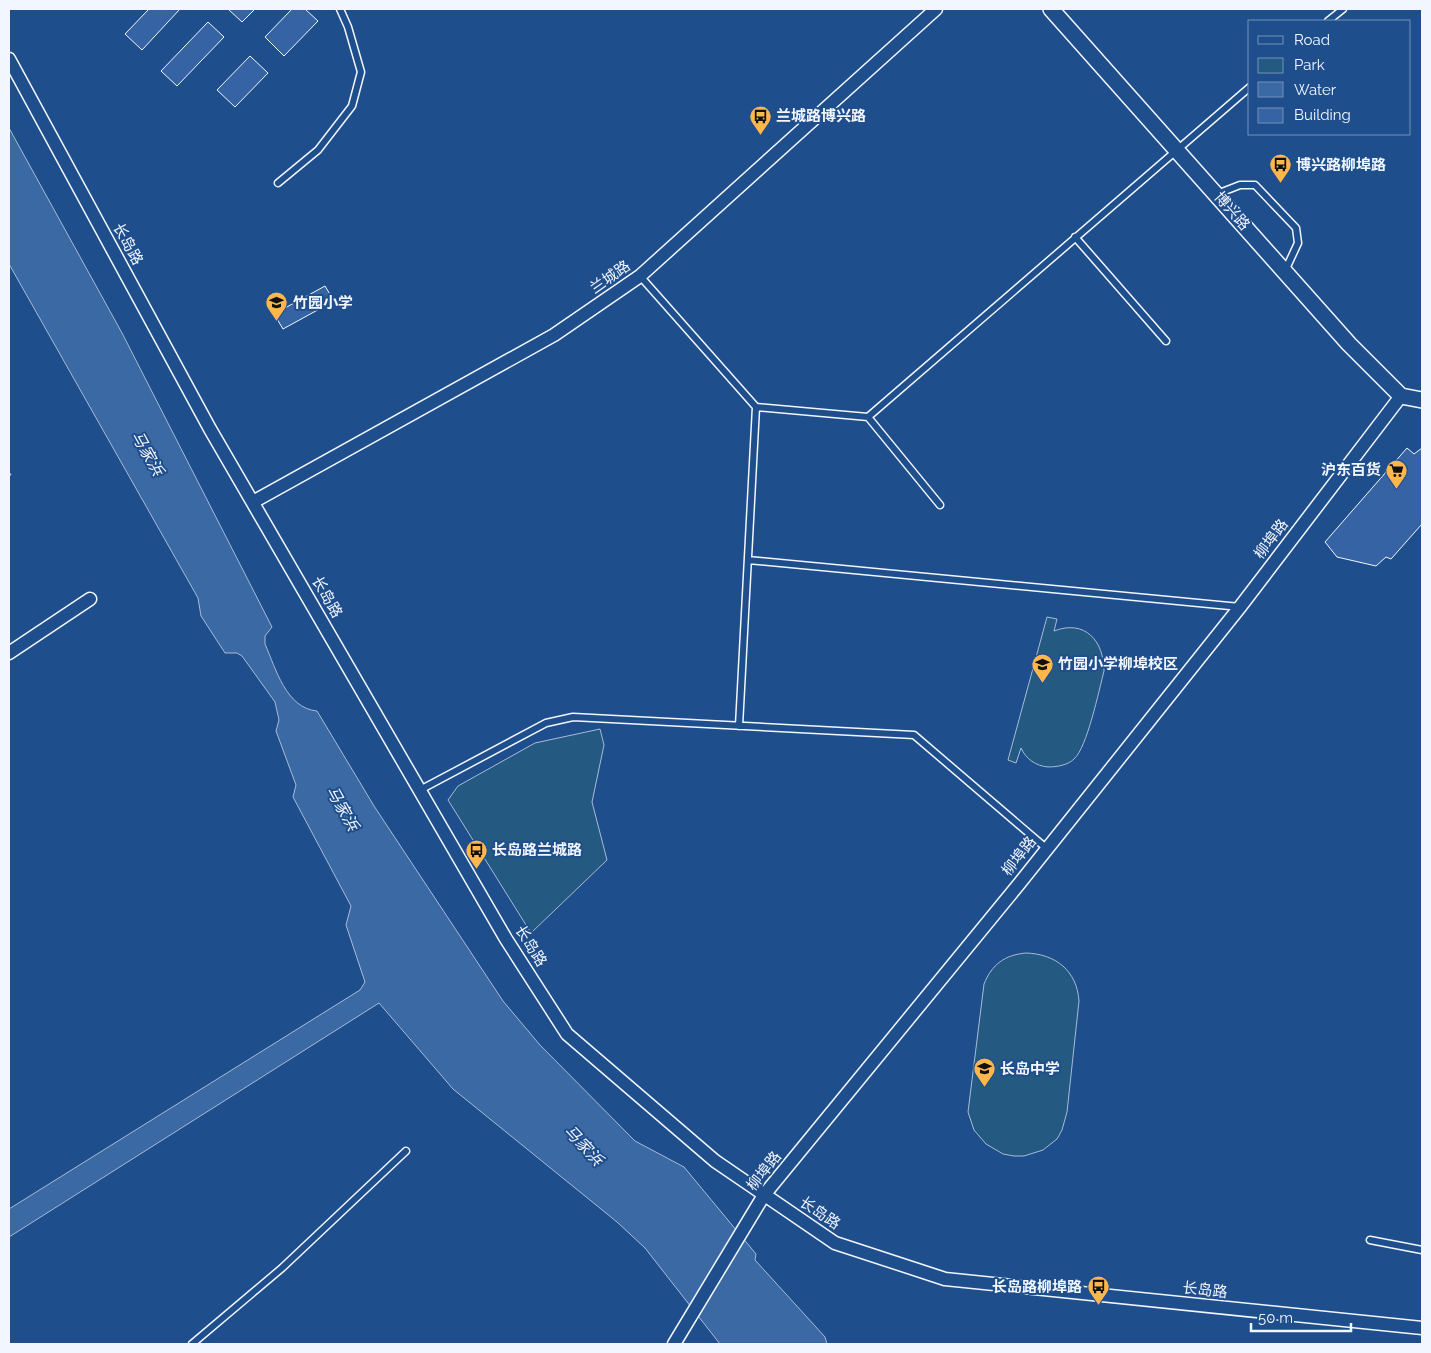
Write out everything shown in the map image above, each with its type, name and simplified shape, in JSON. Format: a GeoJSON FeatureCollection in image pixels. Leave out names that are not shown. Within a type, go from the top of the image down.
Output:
{"type":"FeatureCollection","features":[{"type":"Feature","properties":{"kind":"street","name":"兰城路"},"geometry":{"type":"LineString","coordinates":[[253,502],[554,336],[640,276],[936,9]]}},
{"type":"Feature","properties":{"kind":"street","name":"博兴路"},"geometry":{"type":"LineString","coordinates":[[1051,9],[1177,148],[1349,344],[1402,396]]}},
{"type":"Feature","properties":{"kind":"street","name":"长岛路"},"geometry":{"type":"LineString","coordinates":[[9,59],[253,502],[506,939],[567,1034],[715,1161],[835,1243],[945,1279],[1422,1328]]}},
{"type":"Feature","properties":{"kind":"street"},"geometry":{"type":"LineString","coordinates":[[1402,396],[1422,400]]}},
{"type":"Feature","properties":{"kind":"street","name":"柳埠路"},"geometry":{"type":"LineString","coordinates":[[674,1344],[764,1195],[1240,607],[1402,396]]}},
{"type":"Feature","properties":{"kind":"street"},"geometry":{"type":"LineString","coordinates":[[9,653],[90,599]]}},
{"type":"Feature","properties":{"kind":"lane"},"geometry":{"type":"LineString","coordinates":[[278,183],[318,150],[352,106],[361,72],[348,27],[340,9]]}},
{"type":"Feature","properties":{"kind":"lane"},"geometry":{"type":"LineString","coordinates":[[1329,20],[1343,9]]}},
{"type":"Feature","properties":{"kind":"lane"},"geometry":{"type":"LineString","coordinates":[[868,417],[1177,148],[1248,89]]}},
{"type":"Feature","properties":{"kind":"lane"},"geometry":{"type":"LineString","coordinates":[[1217,194],[1240,185],[1254,185],[1296,228],[1298,243],[1285,271]]}},
{"type":"Feature","properties":{"kind":"lane"},"geometry":{"type":"LineString","coordinates":[[1075,238],[1166,341]]}},
{"type":"Feature","properties":{"kind":"lane"},"geometry":{"type":"LineString","coordinates":[[640,276],[756,406],[868,417],[940,505]]}},
{"type":"Feature","properties":{"kind":"lane"},"geometry":{"type":"LineString","coordinates":[[739,726],[756,406]]}},
{"type":"Feature","properties":{"kind":"lane"},"geometry":{"type":"LineString","coordinates":[[748,560],[1240,607]]}},
{"type":"Feature","properties":{"kind":"lane"},"geometry":{"type":"LineString","coordinates":[[420,790],[546,723],[573,717],[914,735],[1046,848]]}},
{"type":"Feature","properties":{"kind":"lane"},"geometry":{"type":"LineString","coordinates":[[192,1344],[282,1268],[406,1151]]}},
{"type":"Feature","properties":{"kind":"lane"},"geometry":{"type":"LineString","coordinates":[[1370,1240],[1422,1250]]}},
{"type":"Feature","properties":{"kind":"green space"},"geometry":{"type":"Polygon","coordinates":[[[1047,617],[1057,619],[1054,631],[1075,628],[1091,635],[1101,650],[1104,671],[1092,718],[1079,753],[1069,763],[1048,767],[1032,761],[1021,748],[1016,763],[1008,760],[1047,617]]]}},
{"type":"Feature","properties":{"kind":"green space"},"geometry":{"type":"Polygon","coordinates":[[[600,729],[604,745],[592,802],[607,860],[531,933],[448,800],[458,786],[535,743],[600,729]]]}},
{"type":"Feature","properties":{"kind":"green space"},"geometry":{"type":"Polygon","coordinates":[[[1026,953],[1047,957],[1063,966],[1074,981],[1079,1001],[1067,1112],[1062,1130],[1057,1139],[1043,1150],[1024,1156],[1014,1156],[1003,1154],[986,1144],[974,1130],[968,1112],[984,984],[991,971],[1000,962],[1006,958],[1026,953]]]}},
{"type":"Feature","properties":{"kind":"water","name":"马家浜"},"geometry":{"type":"Polygon","coordinates":[[[9,128],[122,333],[272,627],[265,636],[265,644],[278,675],[290,695],[297,703],[317,711],[374,806],[503,1001],[540,1045],[635,1141],[684,1167],[756,1254],[755,1260],[825,1337],[827,1344],[720,1344],[645,1248],[617,1222],[453,1089],[379,1003],[9,1237],[9,1209],[360,990],[365,982],[346,925],[351,906],[293,797],[296,785],[276,731],[279,720],[275,702],[242,656],[237,653],[225,653],[201,616],[198,598],[9,264],[9,128]]]}},
{"type":"Feature","properties":{"kind":"building"},"geometry":{"type":"Polygon","coordinates":[[[149,9],[180,9],[142,50],[125,34],[149,9]]]}},
{"type":"Feature","properties":{"kind":"building"},"geometry":{"type":"Polygon","coordinates":[[[228,9],[255,9],[242,22],[228,9]]]}},
{"type":"Feature","properties":{"kind":"building"},"geometry":{"type":"Polygon","coordinates":[[[292,9],[305,9],[318,21],[284,56],[265,37],[292,9]]]}},
{"type":"Feature","properties":{"kind":"building"},"geometry":{"type":"Polygon","coordinates":[[[208,22],[224,37],[177,86],[161,71],[208,22]]]}},
{"type":"Feature","properties":{"kind":"building"},"geometry":{"type":"Polygon","coordinates":[[[250,56],[268,73],[235,107],[217,90],[250,56]]]}},
{"type":"Feature","properties":{"kind":"building"},"geometry":{"type":"Polygon","coordinates":[[[325,286],[334,301],[283,329],[274,314],[325,286]]]}},
{"type":"Feature","properties":{"kind":"building","name":"沪东百货"},"geometry":{"type":"Polygon","coordinates":[[[1407,448],[1414,454],[1422,448],[1422,524],[1391,559],[1386,557],[1376,566],[1337,557],[1325,542],[1407,448]]]}},
{"type":"Feature","properties":{"kind":"place","name":"兰城路博兴路"},"geometry":{"type":"Point","coordinates":[760,135]}},
{"type":"Feature","properties":{"kind":"place","name":"博兴路柳埠路"},"geometry":{"type":"Point","coordinates":[1280,184]}},
{"type":"Feature","properties":{"kind":"place","name":"竹园小学"},"geometry":{"type":"Point","coordinates":[277,322]}},
{"type":"Feature","properties":{"kind":"place","name":"沪东百货"},"geometry":{"type":"Point","coordinates":[1397,489]}},
{"type":"Feature","properties":{"kind":"place","name":"竹园小学柳埠校区"},"geometry":{"type":"Point","coordinates":[1042,683]}},
{"type":"Feature","properties":{"kind":"place","name":"长岛路兰城路"},"geometry":{"type":"Point","coordinates":[476,869]}},
{"type":"Feature","properties":{"kind":"place","name":"长岛中学"},"geometry":{"type":"Point","coordinates":[984,1088]}},
{"type":"Feature","properties":{"kind":"place","name":"长岛路柳埠路"},"geometry":{"type":"Point","coordinates":[1098,1306]}}]}
